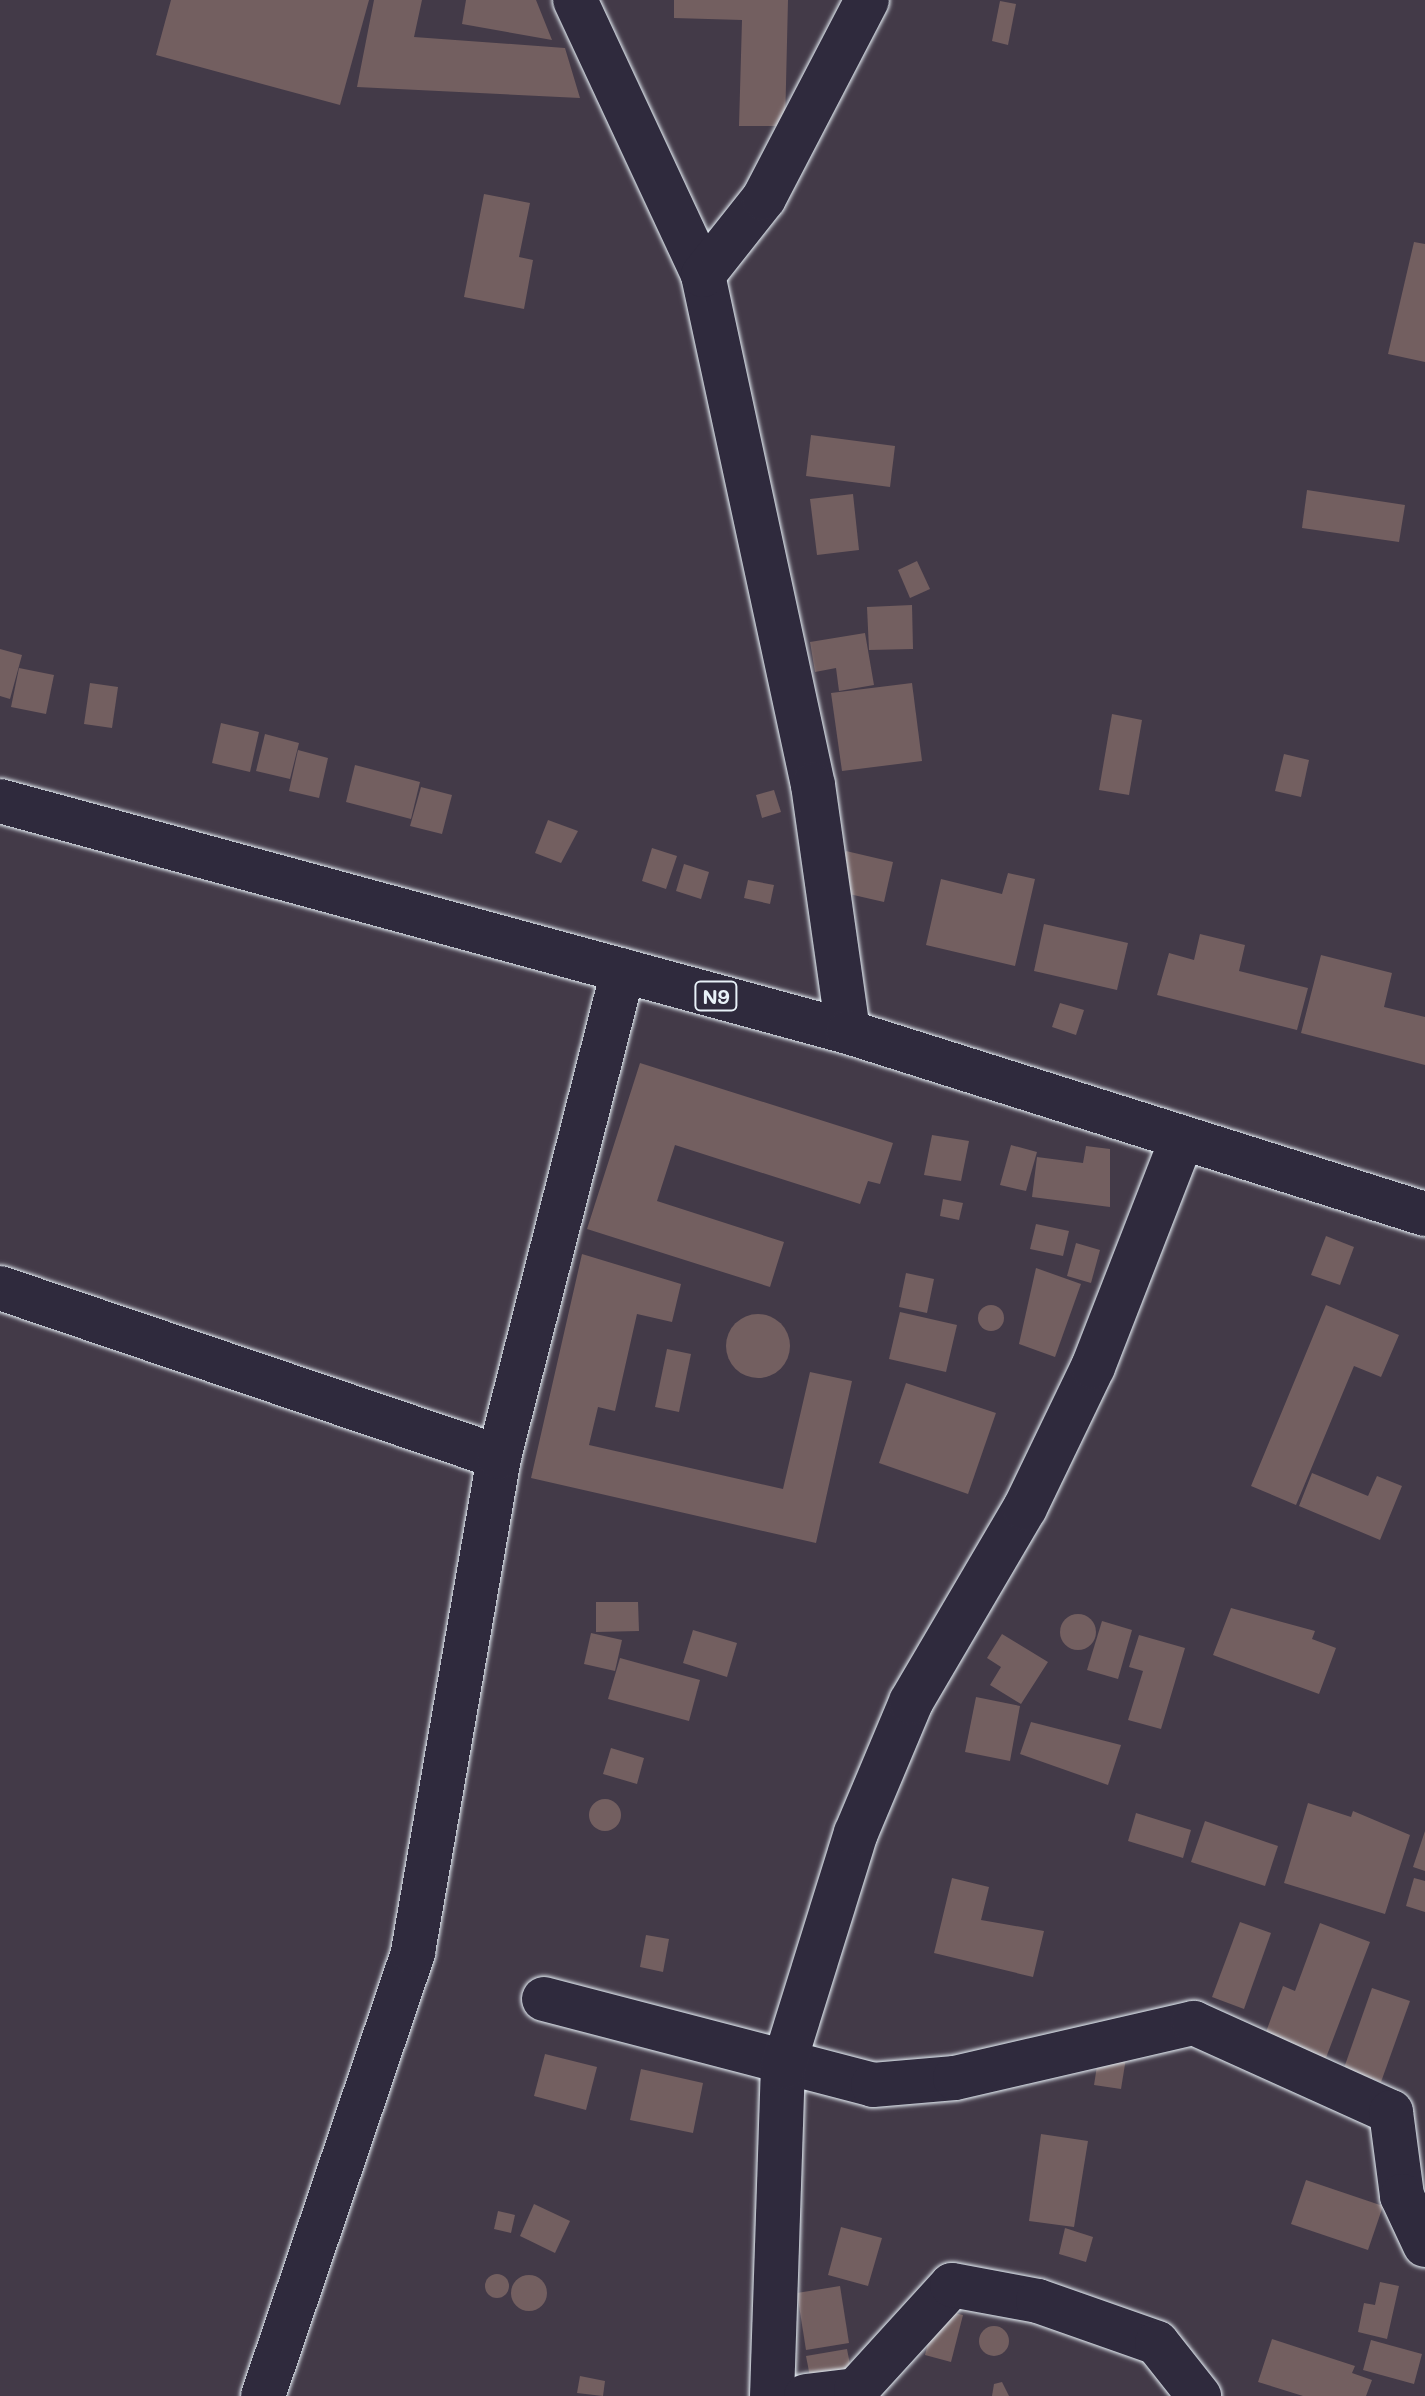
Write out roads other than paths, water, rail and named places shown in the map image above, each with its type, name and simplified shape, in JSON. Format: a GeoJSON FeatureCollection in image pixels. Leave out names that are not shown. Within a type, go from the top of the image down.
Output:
{"type":"FeatureCollection","features":[{"type":"Feature","properties":{"kind":"main road"},"geometry":{"type":"LineString","coordinates":[[575,0],[703,275],[813,785],[848,1032]]}},
{"type":"Feature","properties":{"kind":"main road"},"geometry":{"type":"LineString","coordinates":[[703,275],[764,198],[867,0]]}},
{"type":"Feature","properties":{"kind":"main road","name":"N9"},"geometry":{"type":"LineString","coordinates":[[0,801],[848,1032],[1181,1141],[1425,1214]]}},
{"type":"Feature","properties":{"kind":"main road"},"geometry":{"type":"LineString","coordinates":[[263,2396],[413,1952],[499,1457],[623,971]]}},
{"type":"Feature","properties":{"kind":"main road"},"geometry":{"type":"LineString","coordinates":[[772,2396],[783,2067],[856,1833],[911,1702],[1025,1508],[1093,1367],[1181,1141]]}},
{"type":"Feature","properties":{"kind":"main road"},"geometry":{"type":"LineString","coordinates":[[0,1288],[499,1457]]}},
{"type":"Feature","properties":{"kind":"main road"},"geometry":{"type":"LineString","coordinates":[[544,1999],[783,2067],[873,2085],[955,2078],[1194,2023],[1391,2112],[1402,2196],[1425,2245]]}},
{"type":"Feature","properties":{"kind":"main road"},"geometry":{"type":"LineString","coordinates":[[806,2396],[856,2390],[952,2285],[1038,2301],[1157,2343],[1199,2396]]}}]}
